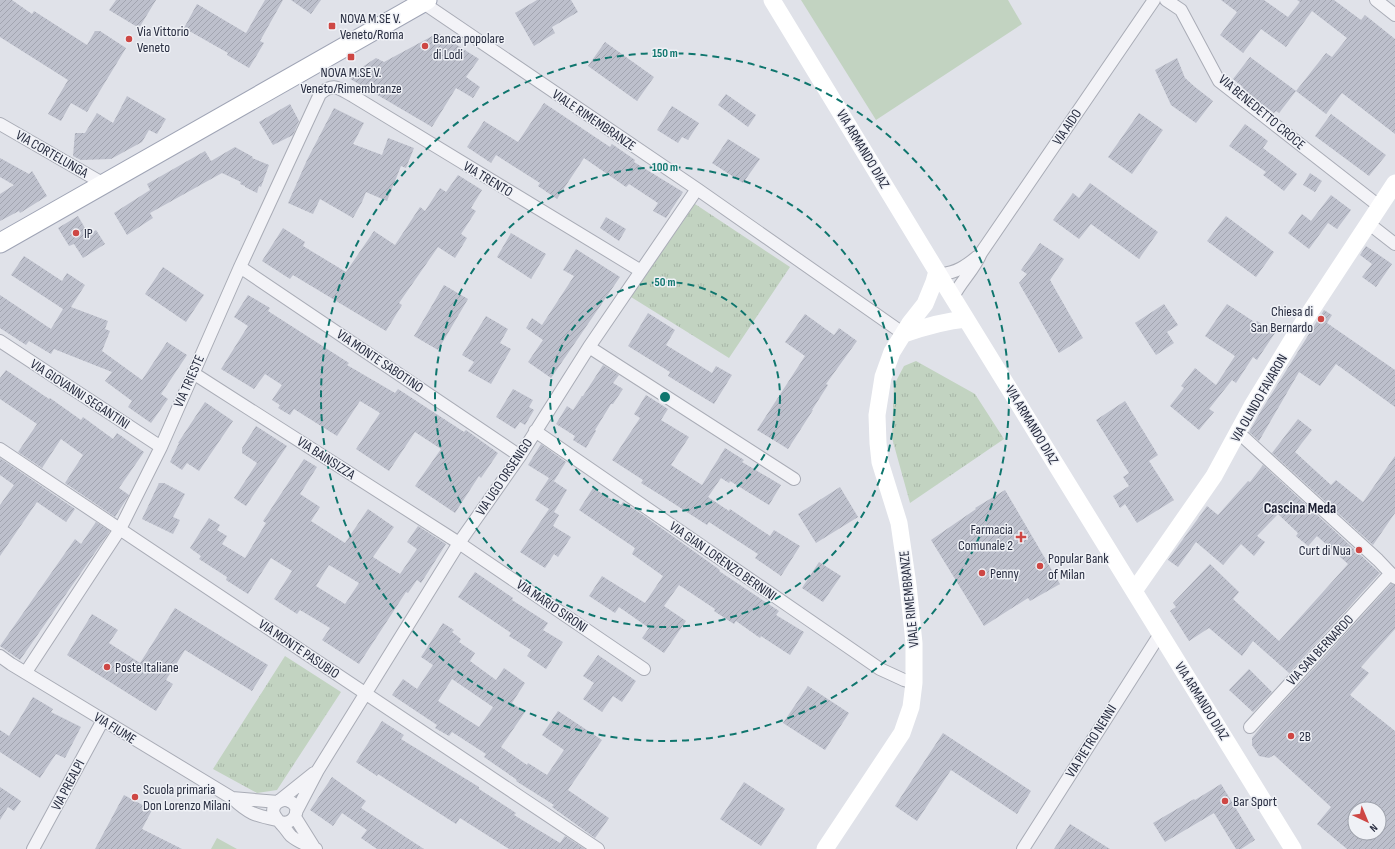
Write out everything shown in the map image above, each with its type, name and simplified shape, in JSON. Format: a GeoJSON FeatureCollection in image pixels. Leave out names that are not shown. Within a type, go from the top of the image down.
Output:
{"type":"FeatureCollection","features":[{"type":"Feature","properties":{"kind":"main road"},"geometry":{"type":"LineString","coordinates":[[0,242],[423,1]]}},
{"type":"Feature","properties":{"kind":"street","name":"VIA ARMANDO DIAZ"},"geometry":{"type":"LineString","coordinates":[[772,0],[936,271],[1293,849]]}},
{"type":"Feature","properties":{"kind":"street","name":"VIA AIDO"},"geometry":{"type":"LineString","coordinates":[[952,297],[958,286],[974,268],[981,253],[1154,0]]}},
{"type":"Feature","properties":{"kind":"street","name":"VIA BENEDETTO CROCE"},"geometry":{"type":"LineString","coordinates":[[1166,0],[1180,10],[1219,81],[1379,206]]}},
{"type":"Feature","properties":{"kind":"street"},"geometry":{"type":"LineString","coordinates":[[1376,0],[1395,15]]}},
{"type":"Feature","properties":{"kind":"street","name":"VIALE RIMEMBRANZE"},"geometry":{"type":"LineString","coordinates":[[423,1],[697,189],[904,334]]}},
{"type":"Feature","properties":{"kind":"street","name":"VIA TRIESTE"},"geometry":{"type":"LineString","coordinates":[[26,672],[120,529],[161,447],[192,373],[320,94],[327,88],[336,87]]}},
{"type":"Feature","properties":{"kind":"street","name":"VIA TRENTO"},"geometry":{"type":"LineString","coordinates":[[336,87],[641,271]]}},
{"type":"Feature","properties":{"kind":"street","name":"VIA CORTELUNGA"},"geometry":{"type":"LineString","coordinates":[[0,124],[104,184]]}},
{"type":"Feature","properties":{"kind":"street","name":"VIA OLINDO FAVARON"},"geometry":{"type":"LineString","coordinates":[[1134,591],[1214,476],[1252,406],[1297,332],[1395,183]]}},
{"type":"Feature","properties":{"kind":"street","name":"VIA UGO ORSENIGO"},"geometry":{"type":"LineString","coordinates":[[296,815],[318,770],[459,543],[520,456],[589,347],[697,189]]}},
{"type":"Feature","properties":{"kind":"street"},"geometry":{"type":"LineString","coordinates":[[1368,223],[1395,244]]}},
{"type":"Feature","properties":{"kind":"street","name":"VIA AIDO"},"geometry":{"type":"LineString","coordinates":[[936,271],[941,274],[954,272],[967,265],[981,253]]}},
{"type":"Feature","properties":{"kind":"street","name":"VIA MONTE SABOTINO"},"geometry":{"type":"LineString","coordinates":[[240,267],[520,456]]}},
{"type":"Feature","properties":{"kind":"street","name":"VIALE RIMEMBRANZE"},"geometry":{"type":"LineString","coordinates":[[825,849],[902,733],[911,708],[914,683],[914,643],[903,541],[880,462],[877,415],[883,376],[892,352],[925,304],[934,282],[936,271]]}},
{"type":"Feature","properties":{"kind":"street"},"geometry":{"type":"LineString","coordinates":[[904,334],[929,325],[951,320],[966,319]]}},
{"type":"Feature","properties":{"kind":"street","name":"VIA GIOVANNI SEGANTINI"},"geometry":{"type":"LineString","coordinates":[[0,341],[161,447]]}},
{"type":"Feature","properties":{"kind":"street"},"geometry":{"type":"LineString","coordinates":[[589,347],[794,479]]}},
{"type":"Feature","properties":{"kind":"street","name":"VIA BAINSIZZA"},"geometry":{"type":"LineString","coordinates":[[192,373],[459,543]]}},
{"type":"Feature","properties":{"kind":"street","name":"VIA GIAN LORENZO BERNINI"},"geometry":{"type":"LineString","coordinates":[[535,431],[880,669],[914,683]]}},
{"type":"Feature","properties":{"kind":"street"},"geometry":{"type":"LineString","coordinates":[[1239,432],[1378,560],[1393,576]]}},
{"type":"Feature","properties":{"kind":"street","name":"VIA MONTE PASUBIO"},"geometry":{"type":"LineString","coordinates":[[0,449],[598,849]]}},
{"type":"Feature","properties":{"kind":"street","name":"VIA MARIO SIRONI"},"geometry":{"type":"LineString","coordinates":[[459,543],[644,669]]}},
{"type":"Feature","properties":{"kind":"street","name":"VIA SAN BERNARDO"},"geometry":{"type":"LineString","coordinates":[[1250,726],[1393,576]]}},
{"type":"Feature","properties":{"kind":"street","name":"VIA PIETRO NENNI"},"geometry":{"type":"LineString","coordinates":[[1024,847],[1160,634]]}},
{"type":"Feature","properties":{"kind":"street","name":"VIA FIUME"},"geometry":{"type":"LineString","coordinates":[[0,656],[232,798],[245,810],[253,814],[278,821],[291,836],[303,844],[315,849]]}},
{"type":"Feature","properties":{"kind":"street","name":"VIA PREALPI"},"geometry":{"type":"LineString","coordinates":[[34,849],[103,720]]}},
{"type":"Feature","properties":{"kind":"street","name":"VIA UGO ORSENIGO"},"geometry":{"type":"LineString","coordinates":[[279,802],[318,770]]}},
{"type":"Feature","properties":{"kind":"street","name":"VIA FIUME"},"geometry":{"type":"LineString","coordinates":[[232,798],[279,802],[286,800],[293,803],[296,809],[296,815],[315,849]]}},
{"type":"Feature","properties":{"kind":"street"},"geometry":{"type":"LineString","coordinates":[[279,802],[273,810],[274,817],[278,821],[287,823],[293,820],[296,815]]}},
{"type":"Feature","properties":{"kind":"green space"},"geometry":{"type":"Polygon","coordinates":[[[801,0],[1008,0],[1022,24],[876,120],[801,0]]]}},
{"type":"Feature","properties":{"kind":"green space"},"geometry":{"type":"Polygon","coordinates":[[[695,204],[790,267],[729,358],[631,297],[695,204]]]}},
{"type":"Feature","properties":{"kind":"green space"},"geometry":{"type":"Polygon","coordinates":[[[916,361],[975,394],[1004,439],[910,503],[892,438],[894,385],[904,366],[916,361]]]}},
{"type":"Feature","properties":{"kind":"green space"},"geometry":{"type":"Polygon","coordinates":[[[285,656],[341,692],[277,790],[257,793],[213,769],[285,656]]]}},
{"type":"Feature","properties":{"kind":"green space"},"geometry":{"type":"Polygon","coordinates":[[[217,838],[237,849],[211,849],[217,838]]]}},
{"type":"Feature","properties":{"kind":"building"},"geometry":{"type":"Polygon","coordinates":[[[0,0],[12,0],[32,14],[34,11],[87,45],[95,31],[100,31],[126,48],[87,112],[71,103],[61,121],[48,114],[68,80],[0,37],[0,0]]]}},
{"type":"Feature","properties":{"kind":"building"},"geometry":{"type":"Polygon","coordinates":[[[116,0],[156,0],[139,28],[109,10],[116,0]]]}},
{"type":"Feature","properties":{"kind":"building"},"geometry":{"type":"Polygon","coordinates":[[[265,0],[283,0],[260,41],[264,43],[249,68],[227,55],[228,53],[184,28],[197,4],[246,33],[265,0]]]}},
{"type":"Feature","properties":{"kind":"building"},"geometry":{"type":"Polygon","coordinates":[[[291,0],[321,0],[311,14],[291,0]]]}},
{"type":"Feature","properties":{"kind":"building"},"geometry":{"type":"Polygon","coordinates":[[[537,0],[571,0],[578,12],[552,27],[555,33],[534,46],[515,13],[537,0]]]}},
{"type":"Feature","properties":{"kind":"building"},"geometry":{"type":"Polygon","coordinates":[[[1221,0],[1264,0],[1288,17],[1300,2],[1297,0],[1334,0],[1361,20],[1365,15],[1395,39],[1395,134],[1342,93],[1326,114],[1296,91],[1326,53],[1332,57],[1347,38],[1312,11],[1286,47],[1261,29],[1243,53],[1220,35],[1237,12],[1221,0]]]}},
{"type":"Feature","properties":{"kind":"building"},"geometry":{"type":"Polygon","coordinates":[[[438,33],[479,59],[466,77],[480,87],[473,98],[456,88],[432,127],[347,77],[376,58],[384,62],[438,33]]]}},
{"type":"Feature","properties":{"kind":"building"},"geometry":{"type":"Polygon","coordinates":[[[605,42],[654,77],[637,101],[588,66],[605,42]]]}},
{"type":"Feature","properties":{"kind":"building"},"geometry":{"type":"Polygon","coordinates":[[[1250,57],[1296,91],[1279,113],[1276,111],[1274,113],[1252,97],[1233,79],[1250,57]]]}},
{"type":"Feature","properties":{"kind":"building"},"geometry":{"type":"Polygon","coordinates":[[[1177,58],[1185,78],[1213,101],[1196,123],[1171,105],[1155,70],[1177,58]]]}},
{"type":"Feature","properties":{"kind":"building"},"geometry":{"type":"Polygon","coordinates":[[[726,94],[756,115],[748,127],[718,105],[726,94]]]}},
{"type":"Feature","properties":{"kind":"building"},"geometry":{"type":"Polygon","coordinates":[[[127,96],[166,119],[157,134],[149,130],[142,142],[111,159],[81,160],[73,156],[75,133],[85,133],[97,113],[113,123],[127,96]]]}},
{"type":"Feature","properties":{"kind":"building"},"geometry":{"type":"Polygon","coordinates":[[[544,103],[610,147],[612,144],[635,160],[634,162],[683,192],[666,218],[653,211],[658,203],[629,184],[626,187],[584,158],[557,199],[538,186],[540,183],[496,155],[491,163],[467,147],[484,121],[518,142],[544,103]]]}},
{"type":"Feature","properties":{"kind":"building"},"geometry":{"type":"Polygon","coordinates":[[[290,104],[299,121],[293,135],[273,145],[259,122],[290,104]]]}},
{"type":"Feature","properties":{"kind":"building"},"geometry":{"type":"Polygon","coordinates":[[[672,106],[699,123],[688,140],[682,137],[678,143],[657,130],[672,106]]]}},
{"type":"Feature","properties":{"kind":"building"},"geometry":{"type":"Polygon","coordinates":[[[334,108],[364,123],[353,144],[382,155],[388,138],[414,148],[406,168],[401,166],[387,201],[366,192],[353,218],[320,199],[313,214],[288,203],[307,160],[334,108]]]}},
{"type":"Feature","properties":{"kind":"building"},"geometry":{"type":"Polygon","coordinates":[[[1139,113],[1163,130],[1132,174],[1108,157],[1139,113]]]}},
{"type":"Feature","properties":{"kind":"building"},"geometry":{"type":"Polygon","coordinates":[[[1331,114],[1386,155],[1369,176],[1315,136],[1331,114]]]}},
{"type":"Feature","properties":{"kind":"building"},"geometry":{"type":"Polygon","coordinates":[[[1245,124],[1268,141],[1263,148],[1297,174],[1284,191],[1263,175],[1266,172],[1229,146],[1245,124]]]}},
{"type":"Feature","properties":{"kind":"building"},"geometry":{"type":"Polygon","coordinates":[[[728,139],[760,159],[743,183],[712,163],[728,139]]]}},
{"type":"Feature","properties":{"kind":"building"},"geometry":{"type":"Polygon","coordinates":[[[235,147],[253,157],[252,158],[269,165],[261,187],[259,186],[257,193],[240,184],[241,182],[222,173],[150,213],[153,218],[127,235],[114,213],[150,190],[147,184],[205,151],[211,161],[235,147]]]}},
{"type":"Feature","properties":{"kind":"building"},"geometry":{"type":"Polygon","coordinates":[[[0,158],[29,174],[32,171],[47,196],[20,213],[19,211],[0,221],[0,194],[14,185],[0,177],[0,158]]]}},
{"type":"Feature","properties":{"kind":"building"},"geometry":{"type":"Polygon","coordinates":[[[1310,173],[1322,181],[1315,192],[1303,185],[1310,173]]]}},
{"type":"Feature","properties":{"kind":"building"},"geometry":{"type":"Polygon","coordinates":[[[458,175],[482,190],[471,208],[476,211],[461,234],[467,238],[455,258],[438,247],[399,303],[402,305],[386,331],[293,275],[290,279],[262,261],[283,228],[305,242],[303,246],[346,272],[374,231],[395,245],[420,207],[425,211],[440,188],[446,192],[458,175]]]}},
{"type":"Feature","properties":{"kind":"building"},"geometry":{"type":"Polygon","coordinates":[[[1090,183],[1158,232],[1139,259],[1091,224],[1079,239],[1053,220],[1073,193],[1079,198],[1090,183]]]}},
{"type":"Feature","properties":{"kind":"building"},"geometry":{"type":"Polygon","coordinates":[[[1331,195],[1351,210],[1337,229],[1328,223],[1309,249],[1288,233],[1302,214],[1311,221],[1331,195]]]}},
{"type":"Feature","properties":{"kind":"building"},"geometry":{"type":"Polygon","coordinates":[[[78,216],[89,235],[96,230],[105,244],[83,258],[74,244],[69,246],[58,228],[78,216]]]}},
{"type":"Feature","properties":{"kind":"building"},"geometry":{"type":"Polygon","coordinates":[[[1226,216],[1274,252],[1256,277],[1207,241],[1226,216]]]}},
{"type":"Feature","properties":{"kind":"building"},"geometry":{"type":"Polygon","coordinates":[[[606,217],[626,229],[619,241],[600,228],[606,217]]]}},
{"type":"Feature","properties":{"kind":"building"},"geometry":{"type":"Polygon","coordinates":[[[511,233],[546,254],[531,279],[497,257],[511,233]]]}},
{"type":"Feature","properties":{"kind":"building"},"geometry":{"type":"Polygon","coordinates":[[[1040,243],[1064,259],[1050,280],[1083,338],[1059,353],[1019,283],[1027,274],[1021,270],[1040,243]]]}},
{"type":"Feature","properties":{"kind":"building"},"geometry":{"type":"Polygon","coordinates":[[[1366,246],[1392,264],[1376,287],[1362,277],[1372,264],[1360,255],[1366,246]]]}},
{"type":"Feature","properties":{"kind":"building"},"geometry":{"type":"Polygon","coordinates":[[[576,249],[620,277],[551,378],[528,362],[543,340],[526,328],[532,318],[542,325],[574,276],[563,270],[576,249]]]}},
{"type":"Feature","properties":{"kind":"building"},"geometry":{"type":"Polygon","coordinates":[[[24,256],[62,281],[67,273],[85,285],[71,307],[108,321],[105,329],[110,331],[102,351],[142,380],[167,342],[187,355],[161,394],[168,399],[151,423],[128,407],[132,401],[105,381],[112,372],[54,349],[51,354],[29,341],[26,345],[0,328],[0,295],[51,329],[63,309],[11,275],[24,256]]]}},
{"type":"Feature","properties":{"kind":"building"},"geometry":{"type":"Polygon","coordinates":[[[163,267],[204,295],[186,322],[145,294],[163,267]]]}},
{"type":"Feature","properties":{"kind":"building"},"geometry":{"type":"Polygon","coordinates":[[[444,285],[468,299],[438,350],[414,336],[444,285]]]}},
{"type":"Feature","properties":{"kind":"building"},"geometry":{"type":"Polygon","coordinates":[[[248,295],[270,308],[268,311],[349,363],[347,365],[395,393],[398,389],[464,432],[466,430],[498,453],[481,478],[479,476],[455,513],[415,486],[441,449],[415,432],[389,471],[356,449],[380,413],[360,401],[337,436],[294,409],[290,415],[278,408],[280,405],[272,400],[282,385],[265,374],[254,389],[221,369],[248,326],[234,317],[248,295]]]}},
{"type":"Feature","properties":{"kind":"building"},"geometry":{"type":"Polygon","coordinates":[[[1164,304],[1178,325],[1167,332],[1174,343],[1156,355],[1135,323],[1164,304]]]}},
{"type":"Feature","properties":{"kind":"building"},"geometry":{"type":"Polygon","coordinates":[[[1227,304],[1256,323],[1257,321],[1275,333],[1257,360],[1253,357],[1236,383],[1232,380],[1209,409],[1214,412],[1199,430],[1170,406],[1184,388],[1181,386],[1195,368],[1216,385],[1235,356],[1205,336],[1227,304]]]}},
{"type":"Feature","properties":{"kind":"building"},"geometry":{"type":"Polygon","coordinates":[[[1324,310],[1332,315],[1327,323],[1395,370],[1395,407],[1336,364],[1320,386],[1299,372],[1259,441],[1249,432],[1324,310]]]}},
{"type":"Feature","properties":{"kind":"building"},"geometry":{"type":"Polygon","coordinates":[[[648,313],[675,330],[666,345],[712,373],[716,366],[732,375],[714,404],[668,376],[670,372],[628,346],[648,313]]]}},
{"type":"Feature","properties":{"kind":"building"},"geometry":{"type":"Polygon","coordinates":[[[805,314],[834,335],[839,328],[857,341],[826,384],[828,385],[788,449],[757,430],[805,356],[785,342],[805,314]]]}},
{"type":"Feature","properties":{"kind":"building"},"geometry":{"type":"Polygon","coordinates":[[[486,316],[508,329],[500,343],[511,349],[491,384],[468,371],[474,362],[462,355],[486,316]]]}},
{"type":"Feature","properties":{"kind":"building"},"geometry":{"type":"Polygon","coordinates":[[[603,365],[619,375],[613,383],[623,389],[613,404],[611,404],[586,448],[573,440],[575,436],[556,424],[567,406],[573,410],[603,365]]]}},
{"type":"Feature","properties":{"kind":"building"},"geometry":{"type":"Polygon","coordinates":[[[6,370],[81,420],[83,417],[113,439],[117,433],[144,452],[119,488],[129,495],[115,517],[65,483],[83,455],[61,439],[42,468],[18,452],[37,424],[0,399],[0,378],[6,370]]]}},
{"type":"Feature","properties":{"kind":"building"},"geometry":{"type":"Polygon","coordinates":[[[513,389],[533,400],[529,407],[534,410],[525,425],[520,422],[515,429],[496,417],[513,389]]]}},
{"type":"Feature","properties":{"kind":"building"},"geometry":{"type":"Polygon","coordinates":[[[646,395],[668,409],[661,420],[689,437],[671,465],[702,485],[725,448],[744,460],[742,462],[781,485],[769,505],[730,481],[729,483],[721,478],[708,497],[729,511],[730,509],[770,536],[774,530],[800,546],[781,576],[755,558],[758,554],[709,522],[707,525],[641,483],[643,480],[612,460],[640,418],[634,414],[646,395]]]}},
{"type":"Feature","properties":{"kind":"building"},"geometry":{"type":"Polygon","coordinates":[[[1125,401],[1158,455],[1149,461],[1174,500],[1137,523],[1125,504],[1120,508],[1113,496],[1129,486],[1123,477],[1129,473],[1096,420],[1125,401]]]}},
{"type":"Feature","properties":{"kind":"building"},"geometry":{"type":"Polygon","coordinates":[[[205,402],[233,421],[199,471],[187,463],[182,470],[170,462],[178,443],[205,402]]]}},
{"type":"Feature","properties":{"kind":"building"},"geometry":{"type":"Polygon","coordinates":[[[1298,419],[1312,430],[1295,452],[1331,485],[1336,480],[1363,502],[1395,456],[1395,513],[1373,545],[1272,453],[1298,419]]]}},
{"type":"Feature","properties":{"kind":"building"},"geometry":{"type":"Polygon","coordinates":[[[256,426],[287,446],[246,506],[234,498],[257,463],[242,453],[242,448],[256,426]]]}},
{"type":"Feature","properties":{"kind":"building"},"geometry":{"type":"Polygon","coordinates":[[[541,444],[566,462],[554,481],[528,465],[541,444]]]}},
{"type":"Feature","properties":{"kind":"building"},"geometry":{"type":"Polygon","coordinates":[[[0,458],[75,509],[66,522],[37,502],[0,556],[0,505],[14,485],[0,475],[0,458]]]}},
{"type":"Feature","properties":{"kind":"building"},"geometry":{"type":"Polygon","coordinates":[[[304,459],[317,467],[300,494],[320,507],[311,521],[345,543],[368,509],[394,527],[373,557],[400,574],[417,549],[407,542],[418,526],[446,544],[421,583],[417,580],[408,593],[406,592],[359,664],[322,640],[330,628],[300,610],[297,614],[274,599],[292,571],[271,558],[248,594],[226,580],[227,577],[199,559],[201,556],[190,548],[209,518],[220,525],[217,530],[227,536],[222,544],[245,558],[266,523],[263,521],[304,459]],[[329,565],[316,586],[345,604],[359,583],[329,565]]]}},
{"type":"Feature","properties":{"kind":"building"},"geometry":{"type":"Polygon","coordinates":[[[1263,465],[1380,573],[1289,673],[1253,641],[1242,656],[1209,628],[1189,641],[1170,611],[1176,607],[1173,603],[1210,564],[1239,592],[1233,599],[1279,641],[1348,564],[1317,536],[1308,546],[1296,536],[1298,533],[1278,514],[1257,536],[1265,542],[1254,556],[1241,544],[1223,565],[1196,542],[1178,567],[1168,560],[1207,506],[1218,515],[1248,481],[1250,482],[1263,465]]]}},
{"type":"Feature","properties":{"kind":"building"},"geometry":{"type":"Polygon","coordinates":[[[549,478],[567,490],[554,512],[559,515],[553,526],[571,537],[558,557],[554,554],[545,568],[520,552],[549,509],[535,500],[549,478]]]}},
{"type":"Feature","properties":{"kind":"building"},"geometry":{"type":"Polygon","coordinates":[[[159,483],[164,483],[185,494],[173,517],[180,520],[173,534],[142,519],[159,483]]]}},
{"type":"Feature","properties":{"kind":"building"},"geometry":{"type":"Polygon","coordinates":[[[840,487],[858,517],[816,543],[798,514],[840,487]]]}},
{"type":"Feature","properties":{"kind":"building"},"geometry":{"type":"Polygon","coordinates":[[[593,488],[621,505],[623,502],[643,515],[720,570],[719,571],[779,611],[776,615],[804,632],[790,655],[761,636],[760,638],[736,621],[734,624],[714,611],[715,609],[679,585],[664,606],[686,621],[664,653],[642,638],[649,628],[619,607],[615,613],[589,596],[602,576],[645,603],[663,576],[632,554],[635,548],[579,510],[593,488]]]}},
{"type":"Feature","properties":{"kind":"building"},"geometry":{"type":"Polygon","coordinates":[[[1005,490],[1060,584],[1030,601],[1028,598],[984,626],[931,540],[976,509],[975,508],[1005,490]]]}},
{"type":"Feature","properties":{"kind":"building"},"geometry":{"type":"Polygon","coordinates":[[[96,522],[110,531],[20,660],[0,646],[75,539],[81,544],[96,522]]]}},
{"type":"Feature","properties":{"kind":"building"},"geometry":{"type":"Polygon","coordinates":[[[819,562],[841,576],[823,602],[802,588],[819,562]]]}},
{"type":"Feature","properties":{"kind":"building"},"geometry":{"type":"Polygon","coordinates":[[[475,572],[513,598],[512,600],[548,623],[543,630],[563,642],[546,669],[527,656],[531,650],[509,636],[511,633],[458,597],[475,572]]]}},
{"type":"Feature","properties":{"kind":"building"},"geometry":{"type":"Polygon","coordinates":[[[1391,584],[1395,585],[1395,629],[1361,667],[1369,673],[1350,695],[1395,731],[1395,849],[1347,849],[1317,824],[1331,807],[1274,755],[1269,758],[1259,756],[1252,745],[1252,738],[1391,584]]]}},
{"type":"Feature","properties":{"kind":"building"},"geometry":{"type":"Polygon","coordinates":[[[175,608],[268,665],[252,691],[185,650],[166,680],[173,684],[156,711],[67,655],[92,614],[118,630],[109,643],[140,663],[175,608]]]}},
{"type":"Feature","properties":{"kind":"building"},"geometry":{"type":"Polygon","coordinates":[[[443,623],[454,630],[452,632],[461,639],[459,642],[475,653],[470,661],[496,680],[504,668],[525,683],[512,703],[525,712],[501,747],[527,765],[528,763],[547,775],[564,750],[542,735],[558,711],[602,740],[568,790],[609,818],[595,838],[552,807],[554,805],[516,781],[517,780],[484,757],[486,754],[452,732],[449,736],[435,728],[437,725],[392,695],[403,679],[417,689],[433,665],[421,657],[443,623]],[[452,679],[438,701],[479,727],[493,707],[452,679]]]}},
{"type":"Feature","properties":{"kind":"building"},"geometry":{"type":"Polygon","coordinates":[[[598,655],[636,681],[622,702],[613,696],[602,712],[583,699],[594,683],[583,676],[598,655]]]}},
{"type":"Feature","properties":{"kind":"building"},"geometry":{"type":"Polygon","coordinates":[[[1249,669],[1272,692],[1253,712],[1229,690],[1249,669]]]}},
{"type":"Feature","properties":{"kind":"building"},"geometry":{"type":"Polygon","coordinates":[[[808,686],[849,713],[825,750],[783,723],[808,686]]]}},
{"type":"Feature","properties":{"kind":"building"},"geometry":{"type":"Polygon","coordinates":[[[33,697],[53,709],[51,712],[81,727],[65,758],[56,754],[40,778],[0,752],[0,730],[9,736],[33,697]]]}},
{"type":"Feature","properties":{"kind":"building"},"geometry":{"type":"Polygon","coordinates":[[[382,721],[404,735],[401,739],[479,787],[479,789],[516,813],[514,815],[560,843],[565,836],[585,849],[509,849],[460,818],[456,824],[378,774],[377,776],[356,762],[382,721]]]}},
{"type":"Feature","properties":{"kind":"building"},"geometry":{"type":"Polygon","coordinates":[[[943,733],[1031,791],[1017,814],[951,770],[917,821],[895,806],[943,733]]]}},
{"type":"Feature","properties":{"kind":"building"},"geometry":{"type":"Polygon","coordinates":[[[332,777],[366,801],[361,808],[424,849],[377,849],[361,838],[367,830],[342,813],[333,826],[310,810],[332,777]]]}},
{"type":"Feature","properties":{"kind":"building"},"geometry":{"type":"Polygon","coordinates":[[[744,782],[785,809],[761,846],[720,819],[744,782]]]}},
{"type":"Feature","properties":{"kind":"building"},"geometry":{"type":"Polygon","coordinates":[[[1221,784],[1255,840],[1241,849],[1236,849],[1214,813],[1165,842],[1153,823],[1221,784]]]}},
{"type":"Feature","properties":{"kind":"building"},"geometry":{"type":"Polygon","coordinates":[[[0,787],[21,801],[14,811],[8,807],[0,820],[0,787]]]}},
{"type":"Feature","properties":{"kind":"building"},"geometry":{"type":"Polygon","coordinates":[[[124,795],[152,810],[142,829],[182,849],[95,849],[124,795]]]}},
{"type":"Feature","properties":{"kind":"building"},"geometry":{"type":"Polygon","coordinates":[[[1070,824],[1110,849],[1054,849],[1070,824]]]}},
{"type":"Feature","properties":{"kind":"place","name":"NOVA M.SE V. Veneto/Roma"},"geometry":{"type":"Point","coordinates":[332,26]}},
{"type":"Feature","properties":{"kind":"place","name":"Via Vittorio Veneto"},"geometry":{"type":"Point","coordinates":[129,39]}},
{"type":"Feature","properties":{"kind":"place","name":"Banca popolare di Lodi"},"geometry":{"type":"Point","coordinates":[425,46]}},
{"type":"Feature","properties":{"kind":"place","name":"NOVA M.SE V. Veneto/Rimembranze"},"geometry":{"type":"Point","coordinates":[351,57]}},
{"type":"Feature","properties":{"kind":"place","name":"IP"},"geometry":{"type":"Point","coordinates":[76,233]}},
{"type":"Feature","properties":{"kind":"place","name":"Chiesa di San Bernardo"},"geometry":{"type":"Point","coordinates":[1321,319]}},
{"type":"Feature","properties":{"kind":"place","name":"Farmacia Comunale 2"},"geometry":{"type":"Point","coordinates":[1021,537]}},
{"type":"Feature","properties":{"kind":"place","name":"Curt di Nua"},"geometry":{"type":"Point","coordinates":[1359,550]}},
{"type":"Feature","properties":{"kind":"place","name":"Popular Bank of Milan"},"geometry":{"type":"Point","coordinates":[1040,566]}},
{"type":"Feature","properties":{"kind":"place","name":"Penny"},"geometry":{"type":"Point","coordinates":[982,573]}},
{"type":"Feature","properties":{"kind":"place","name":"Poste Italiane"},"geometry":{"type":"Point","coordinates":[107,667]}},
{"type":"Feature","properties":{"kind":"place","name":"2B"},"geometry":{"type":"Point","coordinates":[1291,736]}},
{"type":"Feature","properties":{"kind":"place","name":"Scuola primaria Don Lorenzo Milani"},"geometry":{"type":"Point","coordinates":[135,797]}},
{"type":"Feature","properties":{"kind":"place","name":"Bar Sport"},"geometry":{"type":"Point","coordinates":[1225,801]}},
{"type":"Feature","properties":{"kind":"district","name":"Cascina Meda"},"geometry":{"type":"Point","coordinates":[1300,508]}}]}
